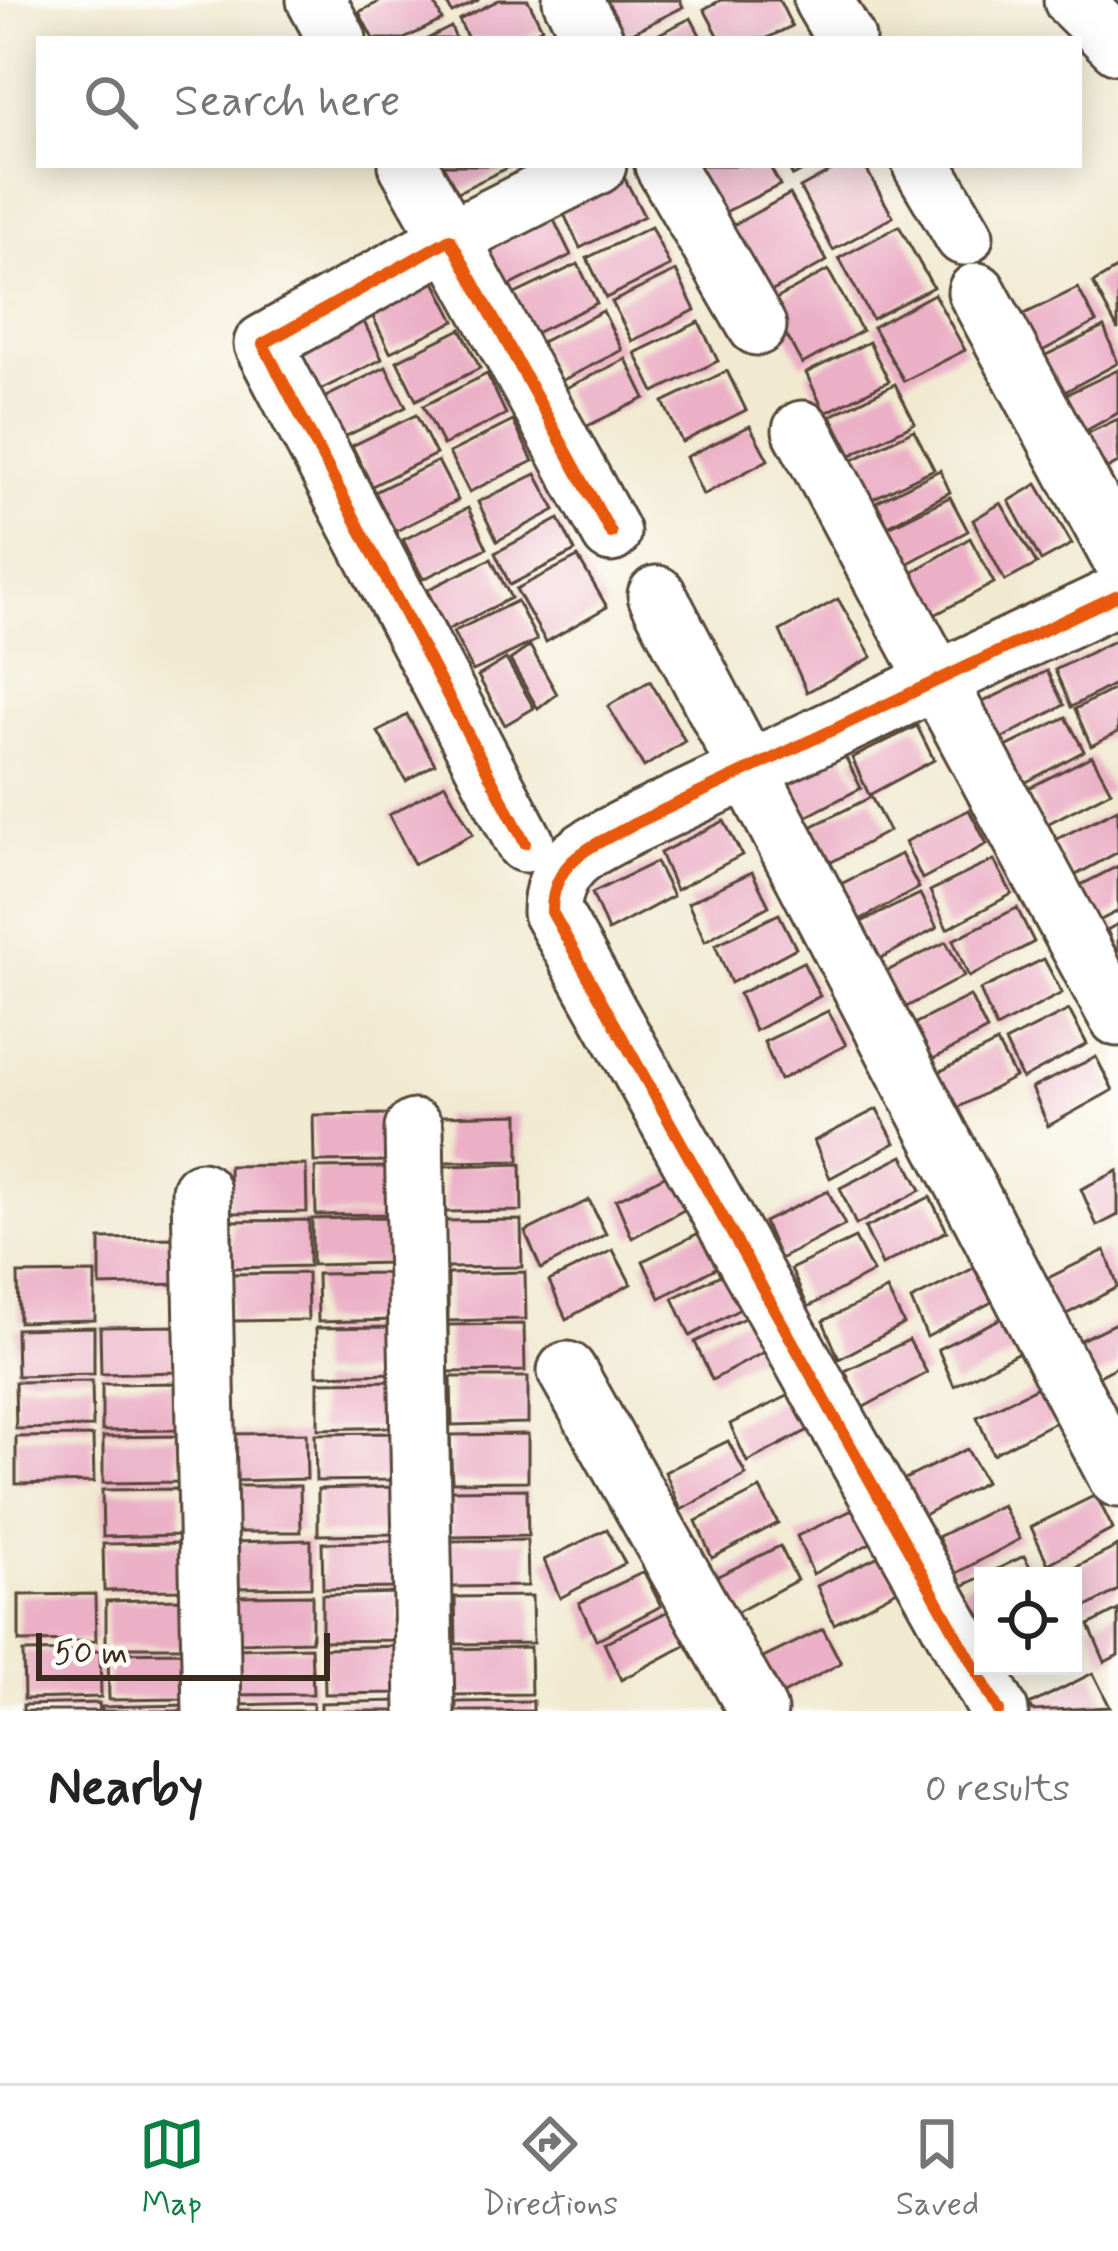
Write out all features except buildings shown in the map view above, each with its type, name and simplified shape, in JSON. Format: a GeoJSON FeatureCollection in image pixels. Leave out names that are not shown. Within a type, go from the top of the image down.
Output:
{"type":"FeatureCollection","features":[{"type":"Feature","properties":{"kind":"street"},"geometry":{"type":"LineString","coordinates":[[316,0],[336,36]]}},
{"type":"Feature","properties":{"kind":"street"},"geometry":{"type":"LineString","coordinates":[[572,0],[592,36]]}},
{"type":"Feature","properties":{"kind":"street"},"geometry":{"type":"LineString","coordinates":[[823,0],[844,36]]}},
{"type":"Feature","properties":{"kind":"street"},"geometry":{"type":"LineString","coordinates":[[1072,0],[1118,45]]}},
{"type":"Feature","properties":{"kind":"street"},"geometry":{"type":"LineString","coordinates":[[410,168],[610,533]]}},
{"type":"Feature","properties":{"kind":"street"},"geometry":{"type":"LineString","coordinates":[[525,843],[263,344],[450,239],[591,168]]}},
{"type":"Feature","properties":{"kind":"street"},"geometry":{"type":"LineString","coordinates":[[666,168],[757,326]]}},
{"type":"Feature","properties":{"kind":"street"},"geometry":{"type":"LineString","coordinates":[[924,168],[964,236]]}},
{"type":"Feature","properties":{"kind":"street"},"geometry":{"type":"LineString","coordinates":[[977,292],[1118,554]]}},
{"type":"Feature","properties":{"kind":"street"},"geometry":{"type":"LineString","coordinates":[[802,430],[1118,1017]]}},
{"type":"Feature","properties":{"kind":"street"},"geometry":{"type":"LineString","coordinates":[[657,595],[1118,1478]]}},
{"type":"Feature","properties":{"kind":"street"},"geometry":{"type":"LineString","coordinates":[[999,1711],[553,912],[556,880],[579,853],[1118,595]]}},
{"type":"Feature","properties":{"kind":"street"},"geometry":{"type":"LineString","coordinates":[[414,1129],[424,1711]]}},
{"type":"Feature","properties":{"kind":"street"},"geometry":{"type":"LineString","coordinates":[[201,1192],[212,1711]]}},
{"type":"Feature","properties":{"kind":"street"},"geometry":{"type":"LineString","coordinates":[[567,1371],[758,1711]]}},
{"type":"Feature","properties":{"kind":"cycle path"},"geometry":{"type":"LineString","coordinates":[[525,843],[263,344],[450,239],[611,533]]}},
{"type":"Feature","properties":{"kind":"cycle path"},"geometry":{"type":"LineString","coordinates":[[999,1711],[552,912],[554,894],[567,867],[602,841],[1118,595]]}}]}
